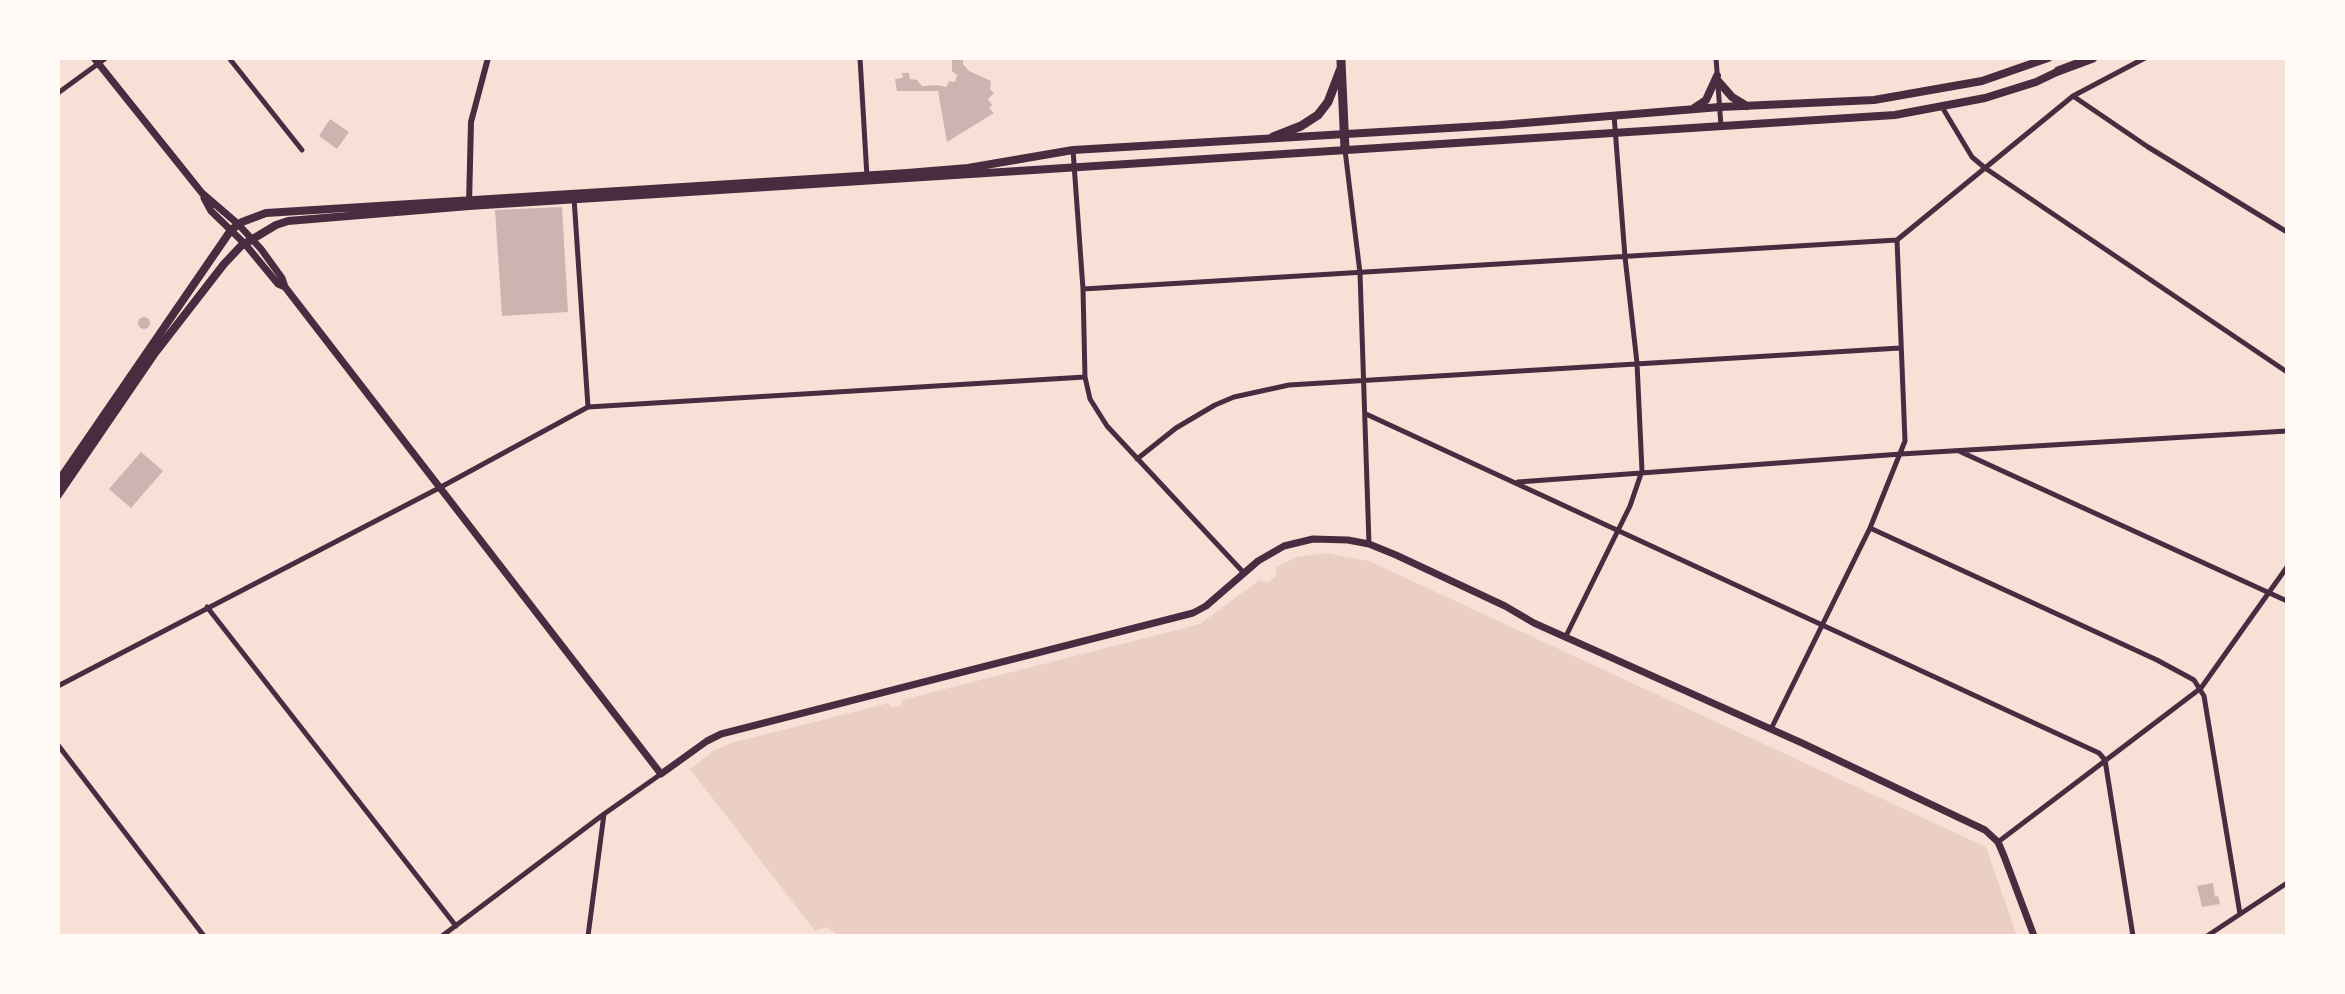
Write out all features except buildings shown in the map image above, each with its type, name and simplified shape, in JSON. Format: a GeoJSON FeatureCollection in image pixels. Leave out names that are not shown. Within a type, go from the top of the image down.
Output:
{"type":"FeatureCollection","features":[{"type":"Feature","properties":{"kind":"highway"},"geometry":{"type":"LineString","coordinates":[[2058,71],[2093,58]]}},
{"type":"Feature","properties":{"kind":"highway"},"geometry":{"type":"LineString","coordinates":[[1273,137],[1301,126],[1318,115],[1328,102],[1341,65],[1345,149]]}},
{"type":"Feature","properties":{"kind":"main road"},"geometry":{"type":"LineString","coordinates":[[867,179],[968,168],[1073,150],[1500,125],[1720,107],[1874,100],[1937,91],[2011,73],[2048,58]]}},
{"type":"Feature","properties":{"kind":"main road"},"geometry":{"type":"LineString","coordinates":[[58,482],[234,227],[274,211],[469,203],[1895,115],[1942,107],[2020,87],[2082,58]]}},
{"type":"Feature","properties":{"kind":"main road"},"geometry":{"type":"LineString","coordinates":[[96,61],[202,193],[211,211],[234,227],[282,278],[285,287],[661,774],[721,734],[1193,613],[1206,606],[1243,572],[1272,553],[1304,540],[1329,538],[1369,544],[1985,830],[1998,842],[2034,936]]}},
{"type":"Feature","properties":{"kind":"main road"},"geometry":{"type":"LineString","coordinates":[[1693,109],[1705,101],[1718,78],[1732,97],[1750,107]]}},
{"type":"Feature","properties":{"kind":"main road"},"geometry":{"type":"LineString","coordinates":[[58,495],[184,315],[224,264],[248,241],[276,225],[298,219],[469,203]]}},
{"type":"Feature","properties":{"kind":"street"},"geometry":{"type":"LineString","coordinates":[[58,93],[96,61],[106,58]]}},
{"type":"Feature","properties":{"kind":"street"},"geometry":{"type":"LineString","coordinates":[[229,58],[302,150]]}},
{"type":"Feature","properties":{"kind":"street"},"geometry":{"type":"LineString","coordinates":[[469,203],[471,122],[488,58]]}},
{"type":"Feature","properties":{"kind":"street"},"geometry":{"type":"LineString","coordinates":[[860,58],[867,179]]}},
{"type":"Feature","properties":{"kind":"street"},"geometry":{"type":"LineString","coordinates":[[1716,58],[1721,127]]}},
{"type":"Feature","properties":{"kind":"street"},"geometry":{"type":"LineString","coordinates":[[1083,289],[1897,240],[2073,96],[2145,58]]}},
{"type":"Feature","properties":{"kind":"street"},"geometry":{"type":"LineString","coordinates":[[2073,96],[2148,147],[2287,232]]}},
{"type":"Feature","properties":{"kind":"street"},"geometry":{"type":"LineString","coordinates":[[1942,107],[1972,157],[1985,168],[2287,372]]}},
{"type":"Feature","properties":{"kind":"street"},"geometry":{"type":"LineString","coordinates":[[1566,636],[1630,506],[1642,471],[1637,363],[1614,115]]}},
{"type":"Feature","properties":{"kind":"street"},"geometry":{"type":"LineString","coordinates":[[1345,149],[1360,273],[1369,544]]}},
{"type":"Feature","properties":{"kind":"street"},"geometry":{"type":"LineString","coordinates":[[1073,150],[1083,289],[1085,377],[1090,399],[1100,417],[1137,459],[1243,572]]}},
{"type":"Feature","properties":{"kind":"street"},"geometry":{"type":"LineString","coordinates":[[574,196],[588,407]]}},
{"type":"Feature","properties":{"kind":"street"},"geometry":{"type":"LineString","coordinates":[[1771,729],[1870,528],[1901,454],[1906,422],[1897,240]]}},
{"type":"Feature","properties":{"kind":"street"},"geometry":{"type":"LineString","coordinates":[[1137,459],[1176,428],[1215,405],[1234,397],[1289,385],[1900,348]]}},
{"type":"Feature","properties":{"kind":"street"},"geometry":{"type":"LineString","coordinates":[[58,686],[588,407],[1085,377]]}},
{"type":"Feature","properties":{"kind":"street"},"geometry":{"type":"LineString","coordinates":[[1366,414],[2084,746],[2105,760],[2133,936]]}},
{"type":"Feature","properties":{"kind":"street"},"geometry":{"type":"LineString","coordinates":[[1518,482],[1642,471],[2287,431]]}},
{"type":"Feature","properties":{"kind":"street"},"geometry":{"type":"LineString","coordinates":[[1960,451],[2287,601]]}},
{"type":"Feature","properties":{"kind":"street"},"geometry":{"type":"LineString","coordinates":[[1870,528],[2157,660],[2188,675],[2201,688],[2240,914]]}},
{"type":"Feature","properties":{"kind":"street"},"geometry":{"type":"LineString","coordinates":[[1998,842],[2201,688],[2287,567]]}},
{"type":"Feature","properties":{"kind":"street"},"geometry":{"type":"LineString","coordinates":[[207,607],[456,926]]}},
{"type":"Feature","properties":{"kind":"street"},"geometry":{"type":"LineString","coordinates":[[58,745],[204,936]]}},
{"type":"Feature","properties":{"kind":"street"},"geometry":{"type":"LineString","coordinates":[[442,936],[661,774]]}},
{"type":"Feature","properties":{"kind":"street"},"geometry":{"type":"LineString","coordinates":[[588,936],[604,814]]}},
{"type":"Feature","properties":{"kind":"street"},"geometry":{"type":"LineString","coordinates":[[2207,936],[2287,883]]}},
{"type":"Feature","properties":{"kind":"shaded area"},"geometry":{"type":"Polygon","coordinates":[[[1326,553],[1369,561],[1986,847],[2017,936],[838,936],[827,927],[815,931],[690,769],[715,750],[731,743],[889,703],[892,708],[901,706],[902,700],[1200,624],[1259,580],[1268,583],[1276,576],[1276,567],[1297,557],[1326,553]]]}}]}
